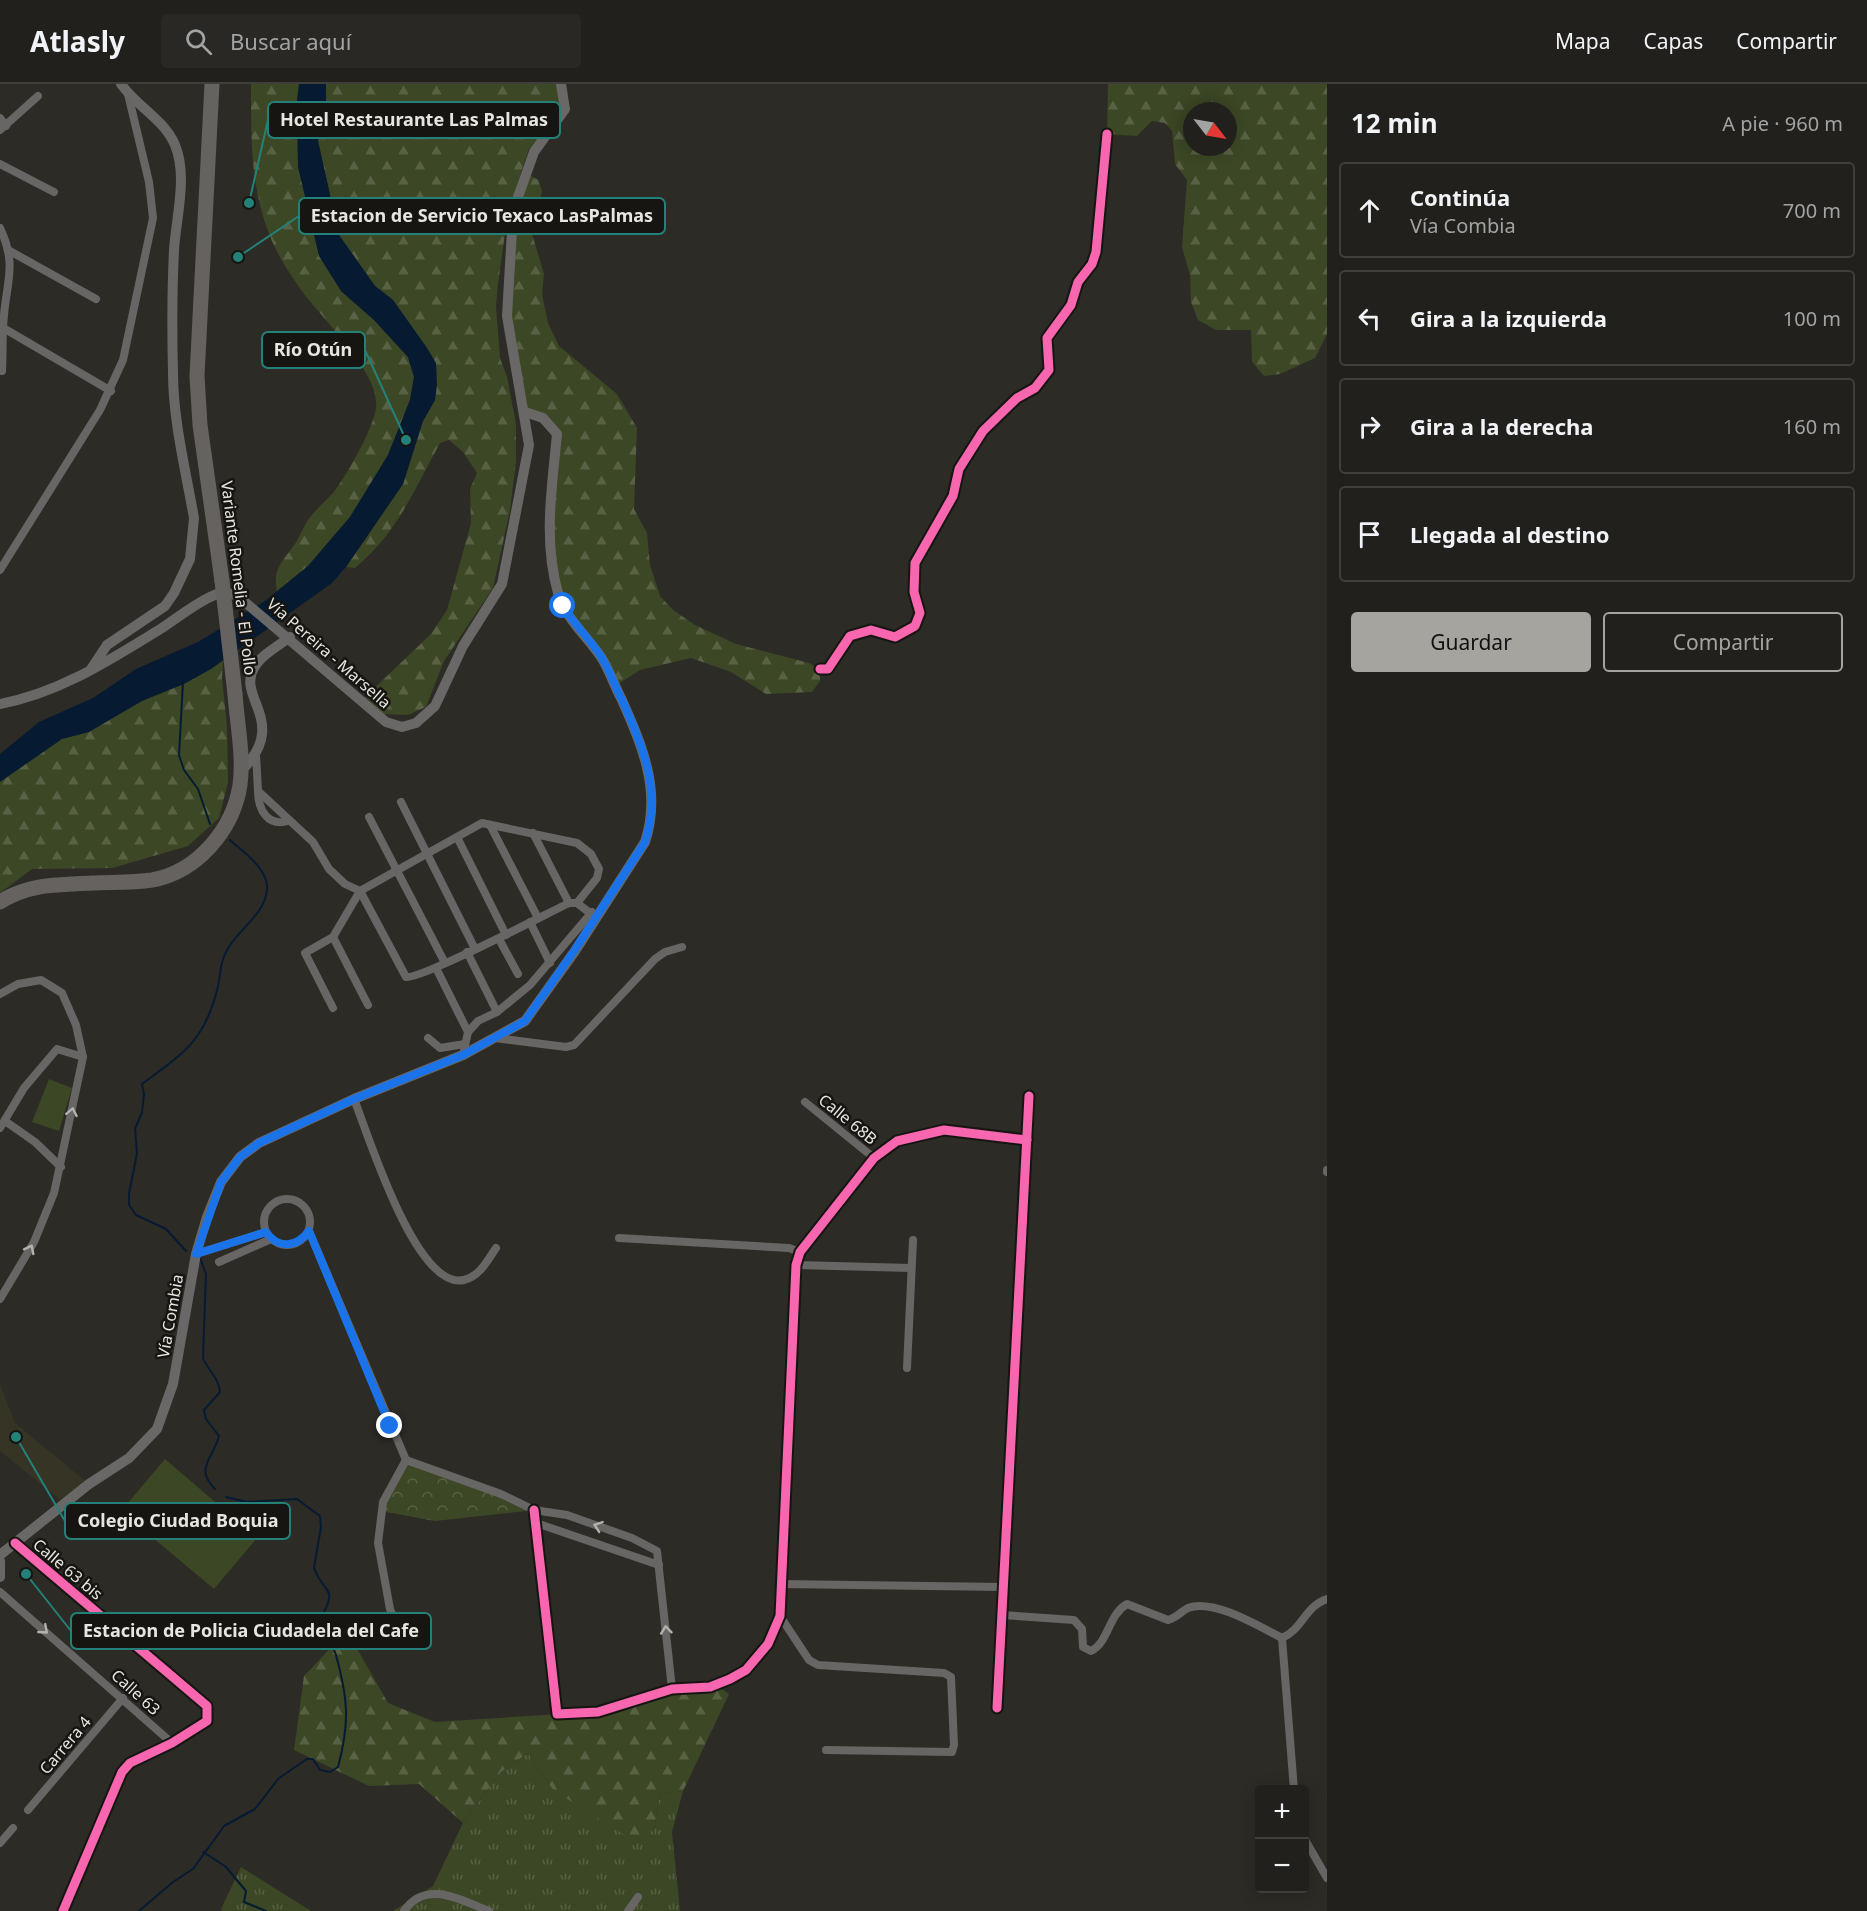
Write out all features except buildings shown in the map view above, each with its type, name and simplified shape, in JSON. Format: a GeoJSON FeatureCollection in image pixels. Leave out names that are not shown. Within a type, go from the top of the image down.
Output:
{"type":"FeatureCollection","features":[{"type":"Feature","properties":{"kind":"highway","name":"Variante Romelia - El Pollo"},"geometry":{"type":"LineString","coordinates":[[0,903],[22,891],[36,887],[153,880],[190,865],[206,851],[225,826],[237,798],[240,772],[236,694],[200,425],[196,376],[212,84]]}},
{"type":"Feature","properties":{"kind":"main road"},"geometry":{"type":"LineString","coordinates":[[91,669],[107,645],[165,606],[190,559],[194,538],[194,518],[173,376],[174,249],[180,185],[178,158],[176,147],[163,124],[128,94],[121,84]]}},
{"type":"Feature","properties":{"kind":"main road","name":"Vía Pereira - Marsella"},"geometry":{"type":"LineString","coordinates":[[0,704],[25,699],[56,687],[119,656],[215,595],[234,594],[290,637],[386,722],[402,727],[426,716],[443,693],[463,646],[501,584],[529,445],[525,412],[516,380],[507,316],[512,230],[518,196],[534,152],[565,109],[561,84]]}},
{"type":"Feature","properties":{"kind":"main road","name":"Vía Combia"},"geometry":{"type":"LineString","coordinates":[[0,1555],[89,1484],[129,1458],[157,1428],[173,1384],[196,1254],[221,1182],[240,1157],[259,1143],[493,1037],[530,1016],[645,842],[650,826],[651,780],[643,746],[602,658],[573,624],[561,600],[551,561],[548,511],[557,434],[543,418],[525,412]]}},
{"type":"Feature","properties":{"kind":"main road"},"geometry":{"type":"LineString","coordinates":[[240,772],[256,755],[261,742],[262,723],[251,689],[250,678],[260,662],[290,637]]}},
{"type":"Feature","properties":{"kind":"main road"},"geometry":{"type":"LineString","coordinates":[[0,1561],[0,1577]]}},
{"type":"Feature","properties":{"kind":"street"},"geometry":{"type":"LineString","coordinates":[[0,570],[111,391],[123,360],[153,218],[149,182],[128,94]]}},
{"type":"Feature","properties":{"kind":"street"},"geometry":{"type":"LineString","coordinates":[[0,118],[3,128],[38,96]]}},
{"type":"Feature","properties":{"kind":"street"},"geometry":{"type":"LineString","coordinates":[[820,669],[828,669],[834,663],[850,636],[871,630],[895,637],[915,626],[920,613],[914,592],[915,563],[953,496],[959,469],[983,431],[1017,398],[1035,388],[1049,370],[1047,338],[1071,305],[1078,282],[1092,264],[1099,231],[1107,134]]}},
{"type":"Feature","properties":{"kind":"street"},"geometry":{"type":"LineString","coordinates":[[0,164],[54,192]]}},
{"type":"Feature","properties":{"kind":"street"},"geometry":{"type":"LineString","coordinates":[[0,228],[8,250],[10,286],[3,318],[5,329],[2,370]]}},
{"type":"Feature","properties":{"kind":"street"},"geometry":{"type":"LineString","coordinates":[[8,250],[96,299]]}},
{"type":"Feature","properties":{"kind":"street"},"geometry":{"type":"LineString","coordinates":[[5,329],[111,391]]}},
{"type":"Feature","properties":{"kind":"street"},"geometry":{"type":"LineString","coordinates":[[256,755],[260,808],[269,820],[280,824],[288,821]]}},
{"type":"Feature","properties":{"kind":"street"},"geometry":{"type":"LineString","coordinates":[[258,792],[313,842],[329,869],[345,884],[360,891],[403,975],[412,978],[573,903],[597,878],[600,869],[591,854],[577,843],[482,823],[360,891],[333,937],[305,953],[333,1008]]}},
{"type":"Feature","properties":{"kind":"street"},"geometry":{"type":"LineString","coordinates":[[400,802],[427,854],[497,1012]]}},
{"type":"Feature","properties":{"kind":"street"},"geometry":{"type":"LineString","coordinates":[[369,817],[445,963]]}},
{"type":"Feature","properties":{"kind":"street"},"geometry":{"type":"LineString","coordinates":[[490,825],[534,920],[550,963]]}},
{"type":"Feature","properties":{"kind":"street"},"geometry":{"type":"LineString","coordinates":[[532,832],[573,903],[590,913]]}},
{"type":"Feature","properties":{"kind":"street"},"geometry":{"type":"LineString","coordinates":[[457,837],[518,974]]}},
{"type":"Feature","properties":{"kind":"street"},"geometry":{"type":"LineString","coordinates":[[428,1038],[440,1048],[464,1049],[468,1032],[478,1022],[497,1012],[531,985],[590,913],[602,909]]}},
{"type":"Feature","properties":{"kind":"street"},"geometry":{"type":"LineString","coordinates":[[333,937],[368,1005]]}},
{"type":"Feature","properties":{"kind":"street"},"geometry":{"type":"LineString","coordinates":[[493,1037],[566,1047],[574,1045],[655,959],[665,952],[682,947]]}},
{"type":"Feature","properties":{"kind":"street"},"geometry":{"type":"LineString","coordinates":[[436,968],[468,1032]]}},
{"type":"Feature","properties":{"kind":"street"},"geometry":{"type":"LineString","coordinates":[[0,994],[18,984],[41,980],[62,993],[76,1024],[83,1057],[54,1193],[34,1242],[0,1299]]}},
{"type":"Feature","properties":{"kind":"street"},"geometry":{"type":"LineString","coordinates":[[61,1167],[35,1142],[3,1124],[24,1088],[57,1049],[83,1057]]}},
{"type":"Feature","properties":{"kind":"street"},"geometry":{"type":"LineString","coordinates":[[997,1708],[1029,1096]]}},
{"type":"Feature","properties":{"kind":"street"},"geometry":{"type":"LineString","coordinates":[[354,1099],[404,1226],[434,1269],[452,1279],[462,1280],[475,1276],[496,1248]]}},
{"type":"Feature","properties":{"kind":"street","name":"Calle 68B"},"geometry":{"type":"LineString","coordinates":[[805,1102],[874,1158]]}},
{"type":"Feature","properties":{"kind":"street"},"geometry":{"type":"LineString","coordinates":[[534,1510],[556,1714],[598,1712],[672,1689],[710,1688],[746,1670],[768,1644],[780,1616],[796,1265],[800,1252],[874,1158],[897,1141],[944,1130],[1027,1140]]}},
{"type":"Feature","properties":{"kind":"street"},"geometry":{"type":"LineString","coordinates":[[309,1231],[303,1239],[291,1245],[283,1245],[269,1235],[265,1218],[267,1210],[279,1200],[294,1200],[306,1209],[310,1216],[309,1231],[406,1460],[501,1494],[534,1510],[567,1515],[653,1547],[657,1551],[672,1689]]}},
{"type":"Feature","properties":{"kind":"street"},"geometry":{"type":"LineString","coordinates":[[196,1254],[269,1235]]}},
{"type":"Feature","properties":{"kind":"street"},"geometry":{"type":"LineString","coordinates":[[219,1262],[269,1235]]}},
{"type":"Feature","properties":{"kind":"street"},"geometry":{"type":"LineString","coordinates":[[619,1238],[789,1248],[800,1252]]}},
{"type":"Feature","properties":{"kind":"street"},"geometry":{"type":"LineString","coordinates":[[907,1368],[914,1240]]}},
{"type":"Feature","properties":{"kind":"street"},"geometry":{"type":"LineString","coordinates":[[796,1265],[911,1268]]}},
{"type":"Feature","properties":{"kind":"street"},"geometry":{"type":"LineString","coordinates":[[406,1460],[383,1502],[378,1543],[390,1609],[395,1621],[411,1643]]}},
{"type":"Feature","properties":{"kind":"street"},"geometry":{"type":"LineString","coordinates":[[536,1523],[659,1565]]}},
{"type":"Feature","properties":{"kind":"street","name":"Calle 63 bis"},"geometry":{"type":"LineString","coordinates":[[15,1543],[207,1706],[209,1713],[207,1721],[172,1743]]}},
{"type":"Feature","properties":{"kind":"street"},"geometry":{"type":"LineString","coordinates":[[780,1584],[1003,1587]]}},
{"type":"Feature","properties":{"kind":"street","name":"Calle 63"},"geometry":{"type":"LineString","coordinates":[[0,1592],[172,1743]]}},
{"type":"Feature","properties":{"kind":"street"},"geometry":{"type":"LineString","coordinates":[[1282,1638],[1298,1628],[1310,1609],[1327,1599]]}},
{"type":"Feature","properties":{"kind":"street"},"geometry":{"type":"LineString","coordinates":[[1002,1615],[1074,1620],[1082,1629],[1083,1647],[1091,1651],[1097,1647],[1112,1618],[1127,1604],[1168,1620],[1188,1608],[1212,1608],[1233,1614],[1282,1638]]}},
{"type":"Feature","properties":{"kind":"street"},"geometry":{"type":"LineString","coordinates":[[780,1616],[808,1660],[818,1665],[944,1673],[951,1677],[954,1745],[952,1752],[826,1750]]}},
{"type":"Feature","properties":{"kind":"street"},"geometry":{"type":"LineString","coordinates":[[1282,1638],[1294,1785]]}},
{"type":"Feature","properties":{"kind":"street","name":"Carrera 4"},"geometry":{"type":"LineString","coordinates":[[28,1810],[123,1698]]}},
{"type":"Feature","properties":{"kind":"street"},"geometry":{"type":"LineString","coordinates":[[63,1911],[122,1772],[130,1763],[172,1743]]}},
{"type":"Feature","properties":{"kind":"street"},"geometry":{"type":"LineString","coordinates":[[0,1843],[13,1828]]}},
{"type":"Feature","properties":{"kind":"street"},"geometry":{"type":"LineString","coordinates":[[1306,1839],[1327,1878]]}},
{"type":"Feature","properties":{"kind":"street"},"geometry":{"type":"LineString","coordinates":[[404,1911],[412,1900],[422,1895],[443,1894],[489,1911]]}},
{"type":"Feature","properties":{"kind":"street"},"geometry":{"type":"LineString","coordinates":[[628,1911],[638,1897]]}},
{"type":"Feature","properties":{"kind":"shaded area"},"geometry":{"type":"Polygon","coordinates":[[[0,1384],[15,1423],[89,1484],[64,1503],[0,1451],[0,1384]]]}},
{"type":"Feature","properties":{"kind":"green space"},"geometry":{"type":"Polygon","coordinates":[[[251,84],[299,84],[298,167],[341,291],[374,320],[408,357],[414,377],[410,400],[388,455],[350,517],[308,566],[277,591],[277,571],[309,519],[345,476],[365,440],[376,408],[375,394],[360,363],[288,271],[263,218],[253,161],[251,84]]]}},
{"type":"Feature","properties":{"kind":"green space"},"geometry":{"type":"Polygon","coordinates":[[[326,84],[559,84],[565,99],[558,121],[529,149],[507,219],[496,307],[500,358],[507,377],[516,424],[516,461],[510,510],[493,588],[444,661],[426,707],[408,715],[382,714],[365,697],[431,634],[447,610],[471,523],[470,489],[477,473],[463,452],[449,440],[440,443],[404,510],[383,540],[355,568],[346,567],[403,484],[423,421],[435,400],[427,348],[393,300],[375,286],[339,235],[318,141],[326,111],[326,84]]]}},
{"type":"Feature","properties":{"kind":"green space"},"geometry":{"type":"Polygon","coordinates":[[[1108,84],[1327,84],[1327,334],[1315,358],[1280,374],[1264,376],[1252,362],[1251,330],[1216,330],[1198,320],[1191,302],[1190,275],[1182,247],[1187,180],[1175,164],[1172,131],[1165,123],[1152,121],[1137,136],[1107,134],[1108,84]]]}},
{"type":"Feature","properties":{"kind":"green space"},"geometry":{"type":"Polygon","coordinates":[[[526,173],[538,180],[542,191],[532,234],[544,274],[542,294],[548,323],[559,346],[617,394],[637,428],[634,509],[647,533],[650,565],[660,596],[673,610],[695,625],[736,644],[809,663],[820,669],[820,681],[812,692],[766,694],[731,672],[691,658],[640,670],[615,686],[573,624],[551,561],[557,434],[525,412],[507,281],[526,173]]]}},
{"type":"Feature","properties":{"kind":"green space"},"geometry":{"type":"Polygon","coordinates":[[[224,642],[222,678],[227,727],[228,782],[219,818],[188,846],[112,868],[32,869],[0,893],[0,782],[28,750],[224,642]]]}},
{"type":"Feature","properties":{"kind":"green space"},"geometry":{"type":"Polygon","coordinates":[[[49,1079],[72,1088],[59,1131],[32,1122],[49,1079]]]}},
{"type":"Feature","properties":{"kind":"green space"},"geometry":{"type":"Polygon","coordinates":[[[165,1459],[257,1538],[214,1589],[121,1511],[165,1459]]]}},
{"type":"Feature","properties":{"kind":"green space"},"geometry":{"type":"Polygon","coordinates":[[[406,1460],[534,1510],[435,1521],[381,1511],[406,1460]]]}},
{"type":"Feature","properties":{"kind":"green space"},"geometry":{"type":"Polygon","coordinates":[[[347,1631],[388,1703],[435,1722],[591,1712],[672,1689],[716,1685],[729,1694],[683,1791],[660,1794],[654,1830],[633,1840],[553,1790],[528,1753],[501,1772],[463,1823],[419,1784],[369,1786],[294,1750],[304,1676],[347,1631]]]}},
{"type":"Feature","properties":{"kind":"green space"},"geometry":{"type":"Polygon","coordinates":[[[528,1753],[553,1790],[654,1830],[660,1794],[683,1791],[672,1832],[680,1911],[393,1911],[433,1886],[463,1823],[501,1772],[528,1753]]]}},
{"type":"Feature","properties":{"kind":"green space"},"geometry":{"type":"Polygon","coordinates":[[[241,1867],[311,1911],[222,1911],[241,1867]]]}},
{"type":"Feature","properties":{"kind":"water"},"geometry":{"type":"Polygon","coordinates":[[[299,84],[326,84],[326,111],[318,141],[339,235],[375,286],[393,300],[436,363],[435,400],[423,421],[403,484],[346,567],[332,583],[211,669],[184,684],[142,701],[89,732],[62,739],[0,782],[0,754],[39,722],[93,698],[136,669],[198,642],[265,601],[308,566],[350,517],[388,455],[410,400],[414,377],[408,357],[374,320],[341,291],[319,256],[298,167],[299,84]]]}},
{"type":"Feature","properties":{"kind":"waterway"},"geometry":{"type":"LineString","coordinates":[[183,682],[179,755],[184,770],[198,789],[210,824]]}},
{"type":"Feature","properties":{"kind":"waterway"},"geometry":{"type":"LineString","coordinates":[[186,1251],[166,1229],[136,1215],[129,1205],[137,1153],[135,1129],[142,1112],[144,1095],[142,1084],[180,1055],[198,1035],[212,1008],[224,955],[232,942],[256,915],[265,899],[267,882],[260,868],[230,840]]}},
{"type":"Feature","properties":{"kind":"waterway"},"geometry":{"type":"LineString","coordinates":[[200,1258],[206,1274],[203,1358],[218,1383],[220,1392],[204,1410],[206,1419],[219,1436],[205,1469],[209,1482],[215,1489]]}},
{"type":"Feature","properties":{"kind":"waterway"},"geometry":{"type":"LineString","coordinates":[[139,1911],[173,1882],[193,1869],[224,1826],[255,1809],[279,1778],[307,1759],[313,1759],[320,1770],[330,1772],[338,1767],[342,1751],[346,1723],[345,1698],[336,1655],[320,1620],[329,1596],[314,1568],[321,1527],[320,1516],[297,1499],[247,1502],[226,1497]]}},
{"type":"Feature","properties":{"kind":"waterway"},"geometry":{"type":"LineString","coordinates":[[203,1852],[225,1866],[246,1891],[244,1902],[266,1911]]}},
{"type":"Feature","properties":{"kind":"cycle path"},"geometry":{"type":"LineString","coordinates":[[820,669],[828,669],[850,636],[871,630],[895,637],[915,626],[920,613],[914,592],[915,563],[953,496],[959,469],[983,431],[1017,398],[1035,388],[1049,370],[1047,338],[1071,305],[1078,282],[1092,264],[1096,252],[1107,134]]}},
{"type":"Feature","properties":{"kind":"cycle path"},"geometry":{"type":"LineString","coordinates":[[997,1708],[1029,1096]]}},
{"type":"Feature","properties":{"kind":"cycle path"},"geometry":{"type":"LineString","coordinates":[[534,1510],[557,1714],[598,1712],[672,1689],[710,1687],[746,1670],[768,1644],[780,1616],[796,1265],[800,1252],[874,1158],[897,1141],[944,1130],[1027,1140]]}},
{"type":"Feature","properties":{"kind":"cycle path"},"geometry":{"type":"LineString","coordinates":[[15,1543],[207,1706],[207,1721],[172,1743],[130,1763],[122,1772],[63,1911]]}},
{"type":"Feature","properties":{"kind":"place","name":"Hotel Restaurante Las Palmas"},"geometry":{"type":"Point","coordinates":[249,203]}},
{"type":"Feature","properties":{"kind":"place","name":"Estacion de Servicio Texaco LasPalmas"},"geometry":{"type":"Point","coordinates":[238,257]}},
{"type":"Feature","properties":{"kind":"place","name":"Río Otún"},"geometry":{"type":"Point","coordinates":[406,440]}},
{"type":"Feature","properties":{"kind":"place","name":"Colegio Ciudad Boquia"},"geometry":{"type":"Point","coordinates":[16,1437]}},
{"type":"Feature","properties":{"kind":"place","name":"Estacion de Policia Ciudadela del Cafe"},"geometry":{"type":"Point","coordinates":[26,1574]}},
{"type":"Feature","properties":{"kind":"route"},"geometry":{"type":"LineString","coordinates":[[390,1426],[378,1391],[309,1231],[298,1243],[291,1245],[277,1243],[266,1232],[196,1254],[221,1182],[240,1157],[259,1143],[354,1099],[463,1055],[525,1021],[645,842],[650,826],[652,800],[651,780],[643,746],[602,658],[573,624],[563,606]]}}]}
